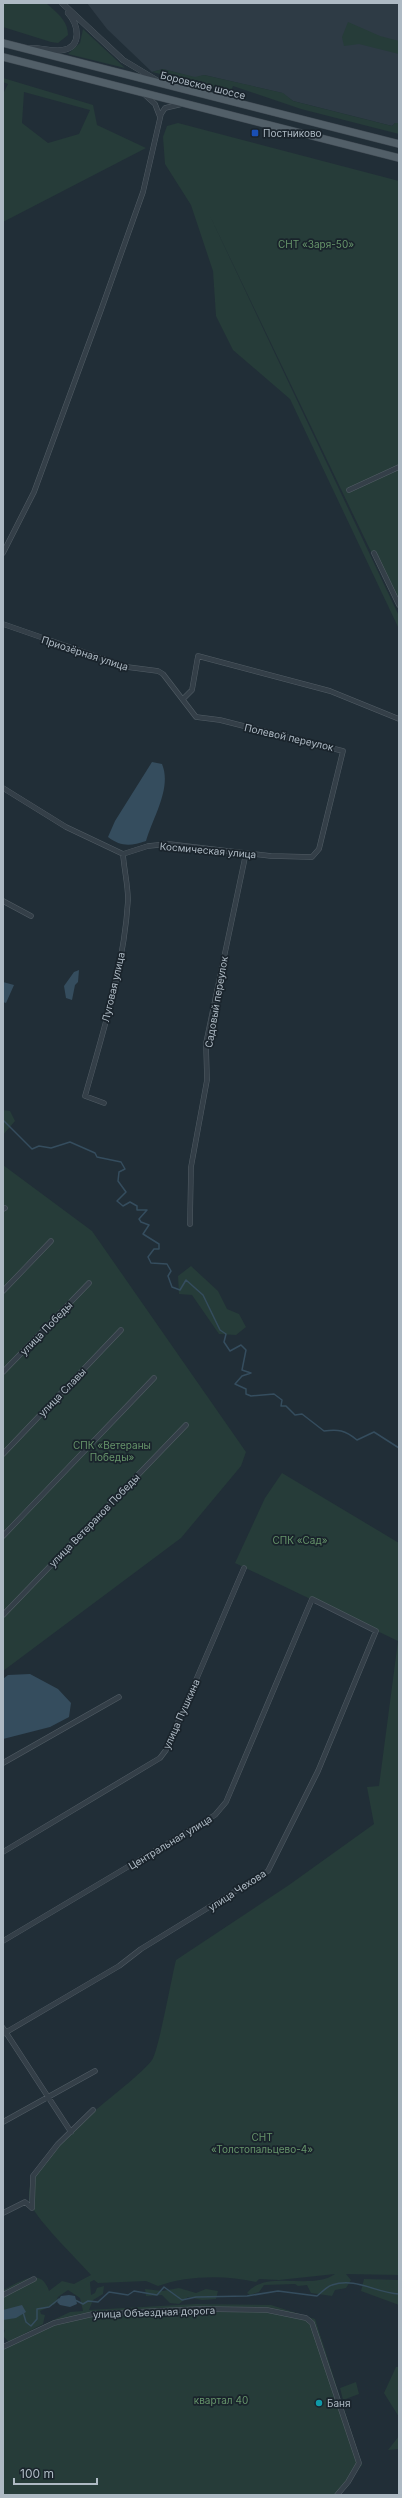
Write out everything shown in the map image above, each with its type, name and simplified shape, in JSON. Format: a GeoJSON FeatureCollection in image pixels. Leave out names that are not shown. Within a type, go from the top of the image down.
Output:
{"type":"FeatureCollection","features":[{"type":"Feature","properties":{"kind":"main road","name":"Боровское шоссе"},"geometry":{"type":"LineString","coordinates":[[3,43],[399,144]]}},
{"type":"Feature","properties":{"kind":"main road"},"geometry":{"type":"LineString","coordinates":[[3,58],[399,158]]}},
{"type":"Feature","properties":{"kind":"street"},"geometry":{"type":"LineString","coordinates":[[22,48],[60,50],[72,44],[78,33],[76,22],[61,3]]}},
{"type":"Feature","properties":{"kind":"street"},"geometry":{"type":"LineString","coordinates":[[61,3],[123,60],[171,87]]}},
{"type":"Feature","properties":{"kind":"street"},"geometry":{"type":"LineString","coordinates":[[145,95],[155,104],[160,117]]}},
{"type":"Feature","properties":{"kind":"street"},"geometry":{"type":"LineString","coordinates":[[3,553],[34,492],[101,310],[142,192],[160,117],[165,108],[182,104]]}},
{"type":"Feature","properties":{"kind":"street"},"geometry":{"type":"LineString","coordinates":[[349,490],[399,467]]}},
{"type":"Feature","properties":{"kind":"street"},"geometry":{"type":"LineString","coordinates":[[374,553],[399,605]]}},
{"type":"Feature","properties":{"kind":"street","name":"Приозёрная улица"},"geometry":{"type":"LineString","coordinates":[[3,624],[127,668],[158,671],[163,674],[196,717]]}},
{"type":"Feature","properties":{"kind":"street"},"geometry":{"type":"LineString","coordinates":[[183,699],[192,690],[198,656],[330,691],[399,718]]}},
{"type":"Feature","properties":{"kind":"street","name":"Полевой переулок"},"geometry":{"type":"LineString","coordinates":[[196,717],[220,720],[343,751],[319,849],[312,857]]}},
{"type":"Feature","properties":{"kind":"street"},"geometry":{"type":"LineString","coordinates":[[3,788],[66,827],[123,854]]}},
{"type":"Feature","properties":{"kind":"street","name":"Космическая улица"},"geometry":{"type":"LineString","coordinates":[[123,854],[148,846],[169,844],[246,853],[312,857]]}},
{"type":"Feature","properties":{"kind":"street","name":"Садовый переулок"},"geometry":{"type":"LineString","coordinates":[[190,1224],[191,1167],[208,1080],[206,1043],[246,853]]}},
{"type":"Feature","properties":{"kind":"street","name":"Луговая улица"},"geometry":{"type":"LineString","coordinates":[[104,1103],[84,1096],[108,1014],[121,956],[128,899],[123,854]]}},
{"type":"Feature","properties":{"kind":"street"},"geometry":{"type":"LineString","coordinates":[[3,901],[31,916]]}},
{"type":"Feature","properties":{"kind":"street"},"geometry":{"type":"LineString","coordinates":[[3,1292],[50,1241]]}},
{"type":"Feature","properties":{"kind":"street","name":"улица Победы"},"geometry":{"type":"LineString","coordinates":[[3,1372],[89,1283]]}},
{"type":"Feature","properties":{"kind":"street","name":"улица Славы"},"geometry":{"type":"LineString","coordinates":[[3,1454],[121,1330]]}},
{"type":"Feature","properties":{"kind":"street"},"geometry":{"type":"LineString","coordinates":[[3,1536],[154,1378]]}},
{"type":"Feature","properties":{"kind":"street","name":"улица Ветеранов Победы"},"geometry":{"type":"LineString","coordinates":[[3,1615],[186,1425]]}},
{"type":"Feature","properties":{"kind":"street","name":"улица Пушкина"},"geometry":{"type":"LineString","coordinates":[[3,1852],[160,1758],[166,1750],[244,1568]]}},
{"type":"Feature","properties":{"kind":"street","name":"улица Чехова"},"geometry":{"type":"LineString","coordinates":[[5,2033],[119,1966],[141,1950],[268,1871],[318,1771],[376,1631],[312,1599]]}},
{"type":"Feature","properties":{"kind":"street","name":"Центральная улица"},"geometry":{"type":"LineString","coordinates":[[3,1941],[215,1815],[226,1802],[312,1599]]}},
{"type":"Feature","properties":{"kind":"street"},"geometry":{"type":"LineString","coordinates":[[3,1763],[119,1697]]}},
{"type":"Feature","properties":{"kind":"street"},"geometry":{"type":"LineString","coordinates":[[3,2028],[72,2132]]}},
{"type":"Feature","properties":{"kind":"street"},"geometry":{"type":"LineString","coordinates":[[3,2122],[48,2095],[77,2082],[95,2070]]}},
{"type":"Feature","properties":{"kind":"street"},"geometry":{"type":"LineString","coordinates":[[3,2213],[25,2202],[32,2208],[34,2176],[58,2144],[93,2110]]}},
{"type":"Feature","properties":{"kind":"street"},"geometry":{"type":"LineString","coordinates":[[3,2295],[34,2279]]}},
{"type":"Feature","properties":{"kind":"street","name":"улица Объездная дорога"},"geometry":{"type":"LineString","coordinates":[[3,2347],[54,2323],[93,2314],[200,2309],[267,2310],[310,2321],[359,2463],[348,2482],[336,2495]]}},
{"type":"Feature","properties":{"kind":"shaded area"},"geometry":{"type":"Polygon","coordinates":[[[87,3],[399,3],[399,123],[395,123],[392,126],[293,101],[282,93],[204,75],[195,78],[163,69],[152,72],[107,29],[87,3]]]}},
{"type":"Feature","properties":{"kind":"shaded area"},"geometry":{"type":"Polygon","coordinates":[[[152,762],[162,764],[165,783],[163,793],[146,841],[131,845],[117,843],[108,837],[115,821],[152,762]]]}},
{"type":"Feature","properties":{"kind":"shaded area"},"geometry":{"type":"Polygon","coordinates":[[[79,970],[78,982],[75,985],[72,1000],[66,998],[64,986],[74,972],[79,970]]]}},
{"type":"Feature","properties":{"kind":"shaded area"},"geometry":{"type":"Polygon","coordinates":[[[3,982],[14,985],[6,1003],[3,1002],[3,982]]]}},
{"type":"Feature","properties":{"kind":"shaded area"},"geometry":{"type":"Polygon","coordinates":[[[30,1674],[58,1689],[71,1703],[69,1717],[50,1727],[3,1739],[3,1679],[8,1675],[30,1674]]]}},
{"type":"Feature","properties":{"kind":"shaded area"},"geometry":{"type":"Polygon","coordinates":[[[61,2296],[75,2296],[77,2304],[70,2307],[60,2305],[57,2302],[61,2296]]]}},
{"type":"Feature","properties":{"kind":"shaded area"},"geometry":{"type":"Polygon","coordinates":[[[22,2305],[26,2312],[16,2318],[3,2320],[3,2310],[22,2305]]]}},
{"type":"Feature","properties":{"kind":"green space"},"geometry":{"type":"Polygon","coordinates":[[[3,3],[46,3],[64,21],[68,35],[58,43],[3,27],[3,3]]]}},
{"type":"Feature","properties":{"kind":"green space"},"geometry":{"type":"Polygon","coordinates":[[[348,22],[380,36],[399,41],[399,54],[359,44],[344,46],[342,37],[348,22]]]}},
{"type":"Feature","properties":{"kind":"green space"},"geometry":{"type":"Polygon","coordinates":[[[83,29],[125,68],[68,54],[80,43],[83,29]]]}},
{"type":"Feature","properties":{"kind":"green space"},"geometry":{"type":"Polygon","coordinates":[[[163,69],[195,77],[204,75],[283,93],[293,101],[392,126],[395,123],[399,123],[399,134],[301,109],[233,86],[231,91],[152,72],[163,69]]]}},
{"type":"Feature","properties":{"kind":"green space"},"geometry":{"type":"Polygon","coordinates":[[[3,78],[93,105],[97,125],[146,148],[3,222],[3,94],[8,84],[3,82],[3,78]],[[24,92],[22,123],[48,143],[79,134],[90,110],[24,92]]]}},
{"type":"Feature","properties":{"kind":"green space","name":"СНТ «Заря-50»"},"geometry":{"type":"Polygon","coordinates":[[[178,123],[399,181],[399,610],[209,214],[399,616],[399,629],[290,399],[233,350],[216,316],[213,271],[191,205],[165,164],[163,137],[167,126],[178,123]]]}},
{"type":"Feature","properties":{"kind":"green space"},"geometry":{"type":"Polygon","coordinates":[[[3,1110],[10,1111],[15,1121],[3,1135],[3,1110]]]}},
{"type":"Feature","properties":{"kind":"green space","name":"СПК «Ветераны Победы»"},"geometry":{"type":"Polygon","coordinates":[[[3,1165],[92,1231],[246,1452],[241,1466],[181,1538],[3,1671],[3,1165]]]}},
{"type":"Feature","properties":{"kind":"green space"},"geometry":{"type":"Polygon","coordinates":[[[191,1266],[218,1291],[227,1309],[239,1314],[246,1327],[236,1335],[219,1334],[192,1295],[179,1294],[178,1276],[191,1266]]]}},
{"type":"Feature","properties":{"kind":"green space"},"geometry":{"type":"Polygon","coordinates":[[[282,1473],[399,1543],[399,2275],[346,2274],[351,2280],[346,2288],[335,2290],[332,2296],[311,2293],[307,2285],[298,2286],[295,2284],[264,2285],[259,2292],[250,2295],[247,2293],[255,2286],[265,2282],[314,2281],[325,2279],[335,2274],[279,2280],[259,2279],[256,2282],[232,2278],[207,2277],[170,2282],[158,2286],[146,2281],[98,2283],[94,2280],[90,2282],[91,2295],[95,2293],[97,2288],[104,2286],[103,2294],[93,2300],[89,2310],[196,2304],[271,2305],[315,2319],[362,2465],[337,2495],[3,2495],[3,2345],[9,2342],[3,2336],[5,2330],[3,2329],[3,2290],[22,2280],[35,2277],[41,2279],[45,2283],[49,2291],[62,2281],[74,2284],[91,2275],[53,2234],[33,2209],[29,2191],[37,2171],[53,2150],[74,2129],[152,2060],[161,2030],[176,1960],[289,1885],[374,1824],[367,1787],[379,1786],[398,1641],[235,1563],[265,1498],[282,1473]],[[68,2290],[58,2297],[55,2304],[40,2311],[41,2314],[45,2315],[43,2324],[14,2339],[70,2312],[83,2311],[80,2298],[68,2290]]]}},
{"type":"Feature","properties":{"kind":"green space"},"geometry":{"type":"Polygon","coordinates":[[[364,2279],[399,2280],[399,2305],[361,2291],[364,2279]]]}},
{"type":"Feature","properties":{"kind":"green space"},"geometry":{"type":"Polygon","coordinates":[[[179,2288],[196,2293],[206,2289],[218,2291],[216,2299],[202,2300],[188,2297],[179,2304],[170,2303],[162,2295],[146,2296],[145,2289],[162,2291],[179,2288]]]}},
{"type":"Feature","properties":{"kind":"green space"},"geometry":{"type":"Polygon","coordinates":[[[396,2367],[399,2367],[399,2417],[384,2393],[396,2367]]]}},
{"type":"Feature","properties":{"kind":"green space"},"geometry":{"type":"Polygon","coordinates":[[[356,2382],[359,2394],[343,2400],[340,2388],[356,2382]]]}},
{"type":"Feature","properties":{"kind":"green space"},"geometry":{"type":"Polygon","coordinates":[[[399,2436],[399,2449],[388,2450],[399,2436]]]}},
{"type":"Feature","properties":{"kind":"waterway"},"geometry":{"type":"LineString","coordinates":[[3,1120],[32,1149],[39,1146],[51,1148],[70,1142],[95,1153],[97,1157],[121,1162],[125,1169],[119,1172],[118,1181],[126,1192],[117,1201],[123,1206],[130,1202],[137,1206],[137,1210],[147,1210],[139,1219],[141,1222],[149,1225],[143,1234],[159,1244],[159,1249],[154,1249],[148,1257],[151,1263],[167,1264],[171,1271],[168,1276],[172,1287],[180,1290],[186,1280],[203,1295],[220,1330],[226,1334],[224,1342],[230,1351],[241,1345],[246,1350],[242,1370],[251,1373],[242,1376],[235,1384],[246,1389],[246,1394],[251,1396],[274,1394],[282,1400],[281,1406],[286,1406],[295,1415],[302,1414],[324,1431],[341,1431],[349,1434],[357,1440],[374,1432],[399,1448]]}},
{"type":"Feature","properties":{"kind":"waterway"},"geometry":{"type":"LineString","coordinates":[[75,2300],[83,2304],[88,2301],[98,2302],[109,2292],[128,2295],[134,2291],[157,2295],[164,2287],[182,2300],[196,2297],[247,2296],[278,2291],[317,2296],[326,2288],[341,2283],[358,2284],[399,2294]]}},
{"type":"Feature","properties":{"kind":"waterway"},"geometry":{"type":"LineString","coordinates":[[23,2312],[26,2322],[31,2326],[37,2319],[37,2309],[49,2307],[59,2299]]}},
{"type":"Feature","properties":{"kind":"place","name":"Постниково"},"geometry":{"type":"Point","coordinates":[255,133]}},
{"type":"Feature","properties":{"kind":"place","name":"Баня"},"geometry":{"type":"Point","coordinates":[319,2403]}},
{"type":"Feature","properties":{"kind":"park label","name":"СПК «Сад»"},"geometry":{"type":"Point","coordinates":[300,1540]}},
{"type":"Feature","properties":{"kind":"park label","name":"СНТ «Толстопальцево-4»"},"geometry":{"type":"Point","coordinates":[262,2142]}},
{"type":"Feature","properties":{"kind":"park label","name":"квартал 40"},"geometry":{"type":"Point","coordinates":[221,2400]}}]}
